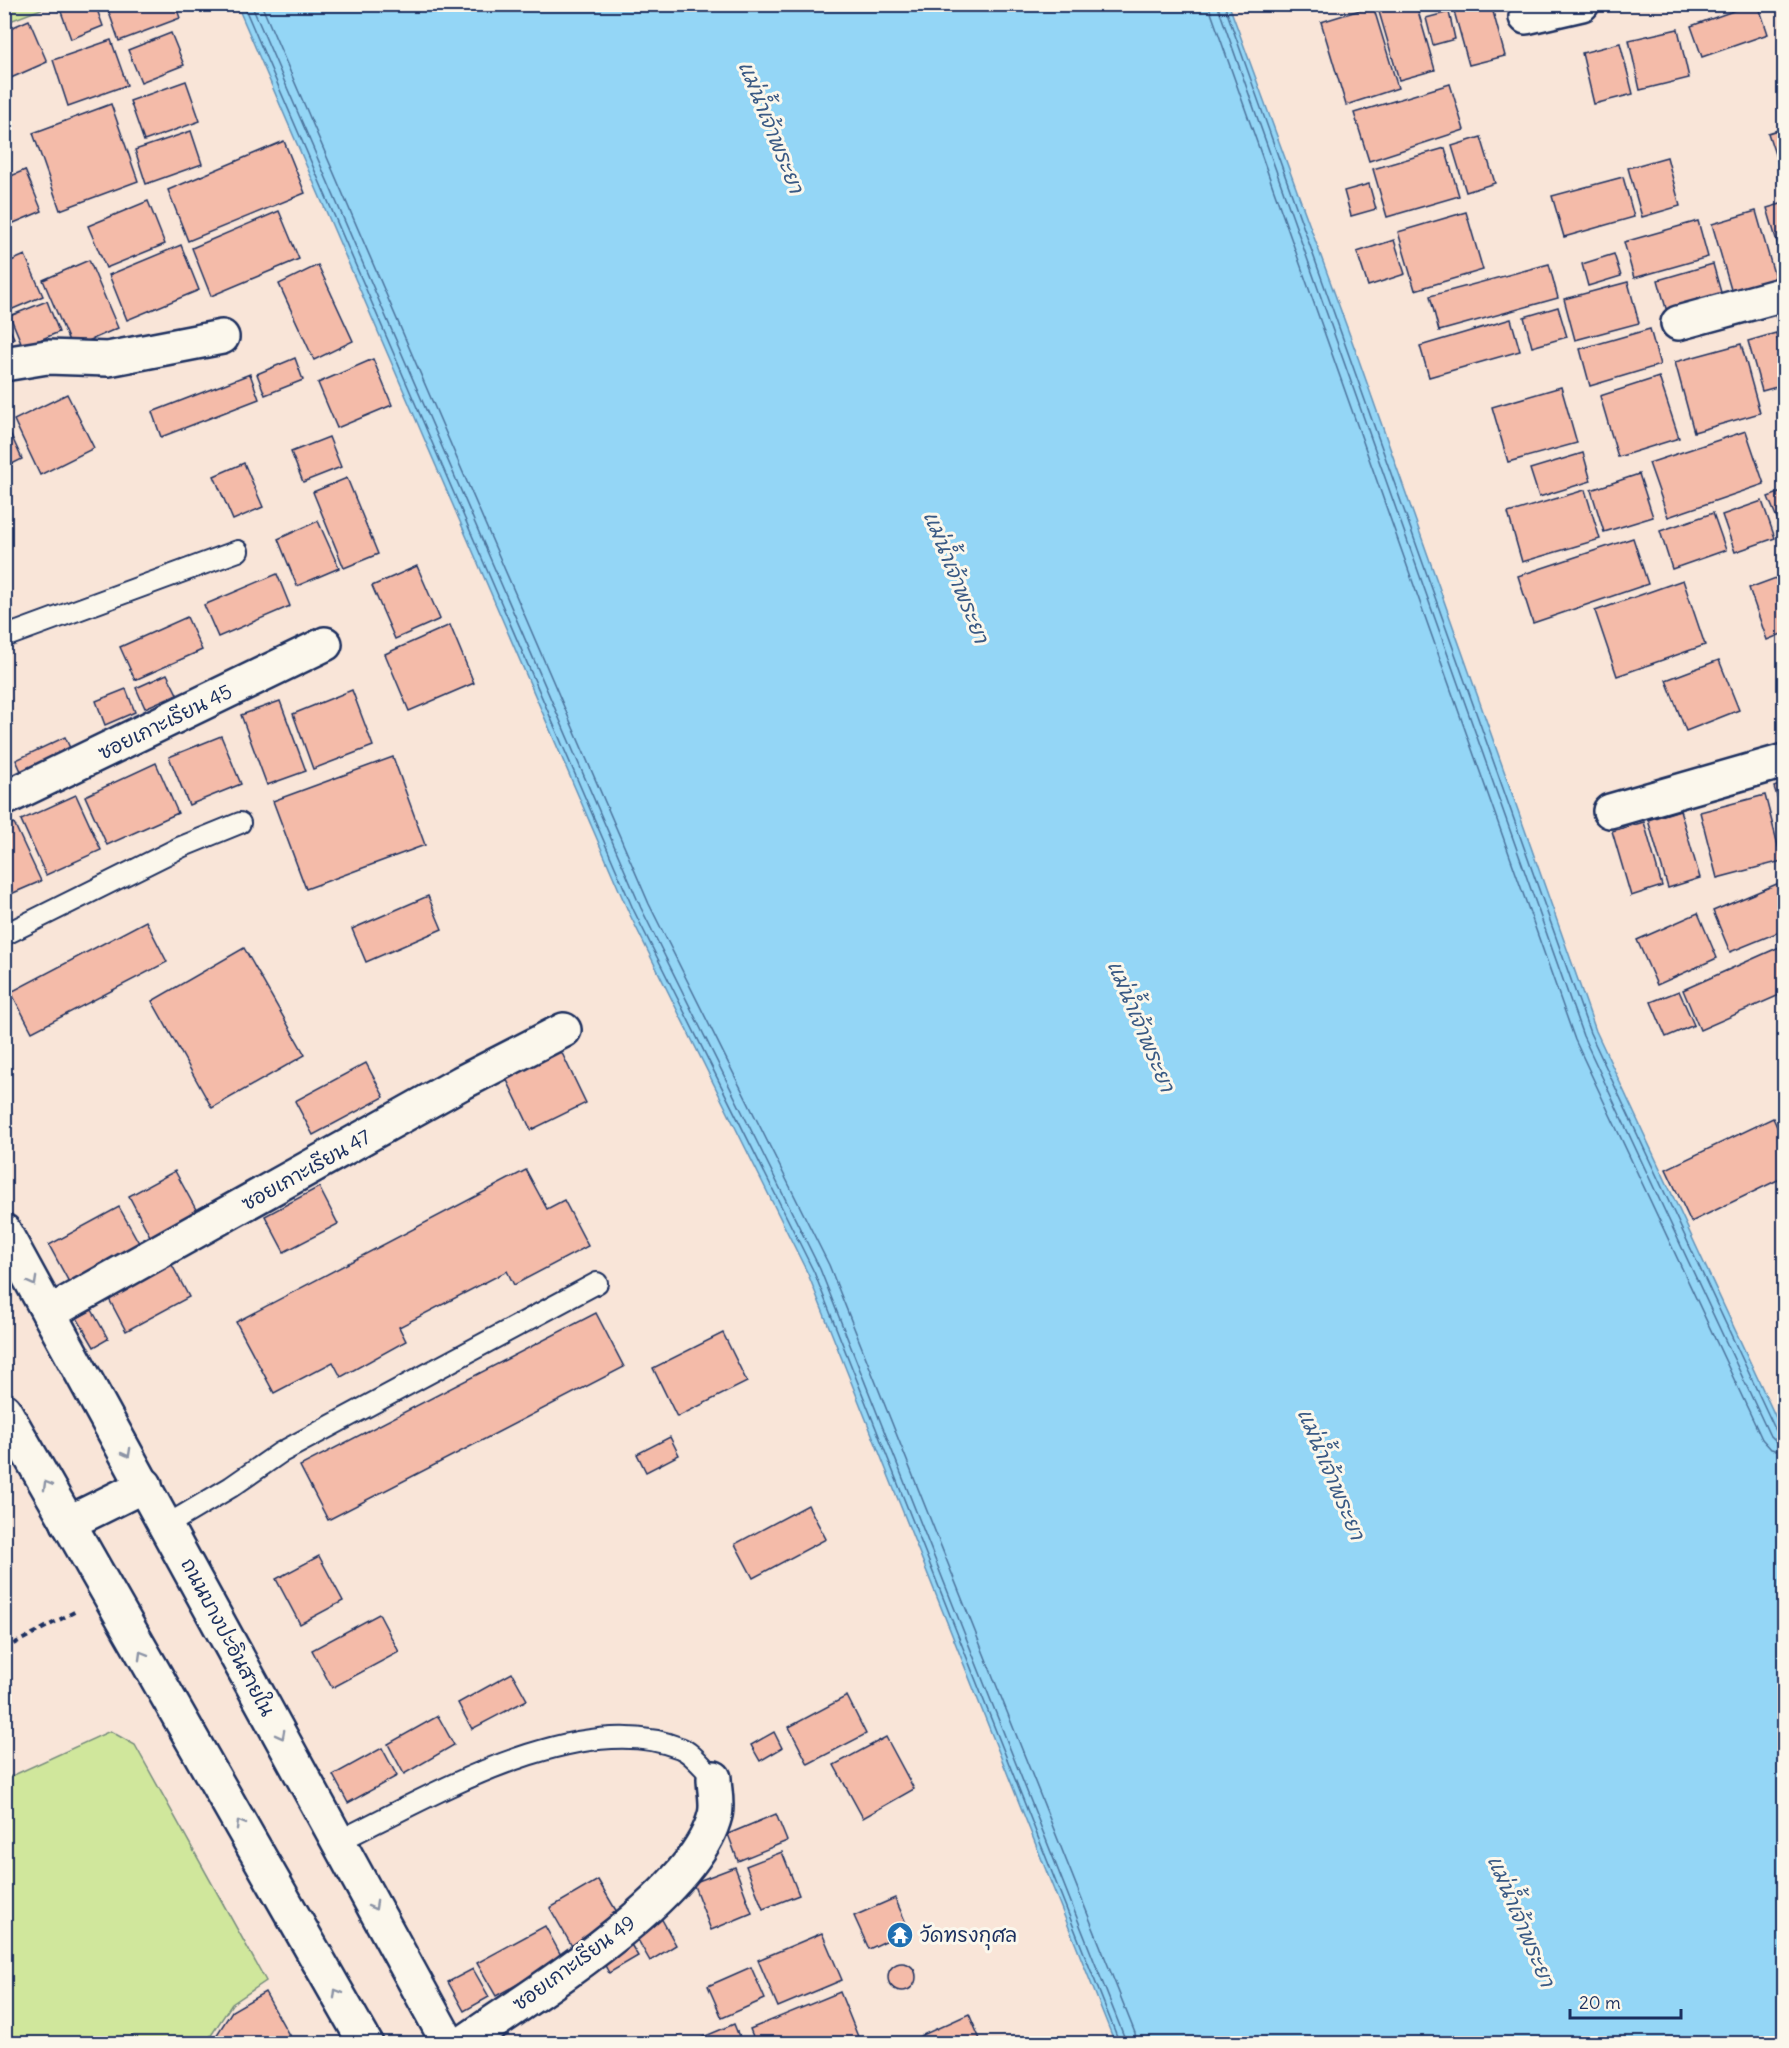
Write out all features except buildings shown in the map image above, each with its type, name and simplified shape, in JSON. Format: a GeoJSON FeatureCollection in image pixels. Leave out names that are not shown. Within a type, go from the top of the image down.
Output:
{"type":"FeatureCollection","features":[{"type":"Feature","properties":{"kind":"street"},"geometry":{"type":"LineString","coordinates":[[1526,17],[1582,4]]}},
{"type":"Feature","properties":{"kind":"street"},"geometry":{"type":"LineString","coordinates":[[1678,323],[1785,294]]}},
{"type":"Feature","properties":{"kind":"street"},"geometry":{"type":"LineString","coordinates":[[4,364],[47,357],[108,359],[222,337]]}},
{"type":"Feature","properties":{"kind":"street","name":"ซอยเกาะเรียน 45"},"geometry":{"type":"LineString","coordinates":[[7,791],[325,644]]}},
{"type":"Feature","properties":{"kind":"street"},"geometry":{"type":"LineString","coordinates":[[1610,811],[1785,761]]}},
{"type":"Feature","properties":{"kind":"street","name":"ซอยเกาะเรียน 47"},"geometry":{"type":"LineString","coordinates":[[49,1313],[462,1083],[564,1030]]}},
{"type":"Feature","properties":{"kind":"street","name":"ถนนบางปะอินสายใน"},"geometry":{"type":"LineString","coordinates":[[4,1231],[146,1485],[449,2043]]}},
{"type":"Feature","properties":{"kind":"street"},"geometry":{"type":"LineString","coordinates":[[4,1410],[107,1594],[366,2043]]}},
{"type":"Feature","properties":{"kind":"street"},"geometry":{"type":"LineString","coordinates":[[68,1523],[146,1485]]}},
{"type":"Feature","properties":{"kind":"street","name":"ซอยเกาะเรียน 49"},"geometry":{"type":"LineString","coordinates":[[462,2043],[615,1936],[664,1892],[701,1847],[716,1814],[714,1778]]}},
{"type":"Feature","properties":{"kind":"lane"},"geometry":{"type":"LineString","coordinates":[[4,637],[238,550]]}},
{"type":"Feature","properties":{"kind":"lane"},"geometry":{"type":"LineString","coordinates":[[4,935],[181,847],[240,823]]}},
{"type":"Feature","properties":{"kind":"lane"},"geometry":{"type":"LineString","coordinates":[[167,1525],[231,1487],[280,1453],[597,1283]]}},
{"type":"Feature","properties":{"kind":"lane"},"geometry":{"type":"LineString","coordinates":[[339,1841],[488,1769],[571,1743],[638,1736],[683,1748],[714,1778]]}},
{"type":"Feature","properties":{"kind":"path"},"geometry":{"type":"LineString","coordinates":[[4,1649],[107,1594]]}},
{"type":"Feature","properties":{"kind":"green space"},"geometry":{"type":"Polygon","coordinates":[[[5,4],[52,4],[52,5],[5,23],[5,4]]]}},
{"type":"Feature","properties":{"kind":"green space"},"geometry":{"type":"Polygon","coordinates":[[[110,1731],[135,1745],[266,1981],[232,2004],[206,2043],[5,2043],[5,1779],[110,1731]]]}},
{"type":"Feature","properties":{"kind":"water","name":"แม่น้ำเจ้าพระยา"},"geometry":{"type":"Polygon","coordinates":[[[237,5],[1229,5],[1356,352],[1596,1031],[1784,1435],[1784,2043],[1115,2043],[808,1274],[629,913],[237,5]]]}},
{"type":"Feature","properties":{"kind":"place","name":"วัดทรงกุศล"},"geometry":{"type":"Point","coordinates":[900,1935]}}]}
